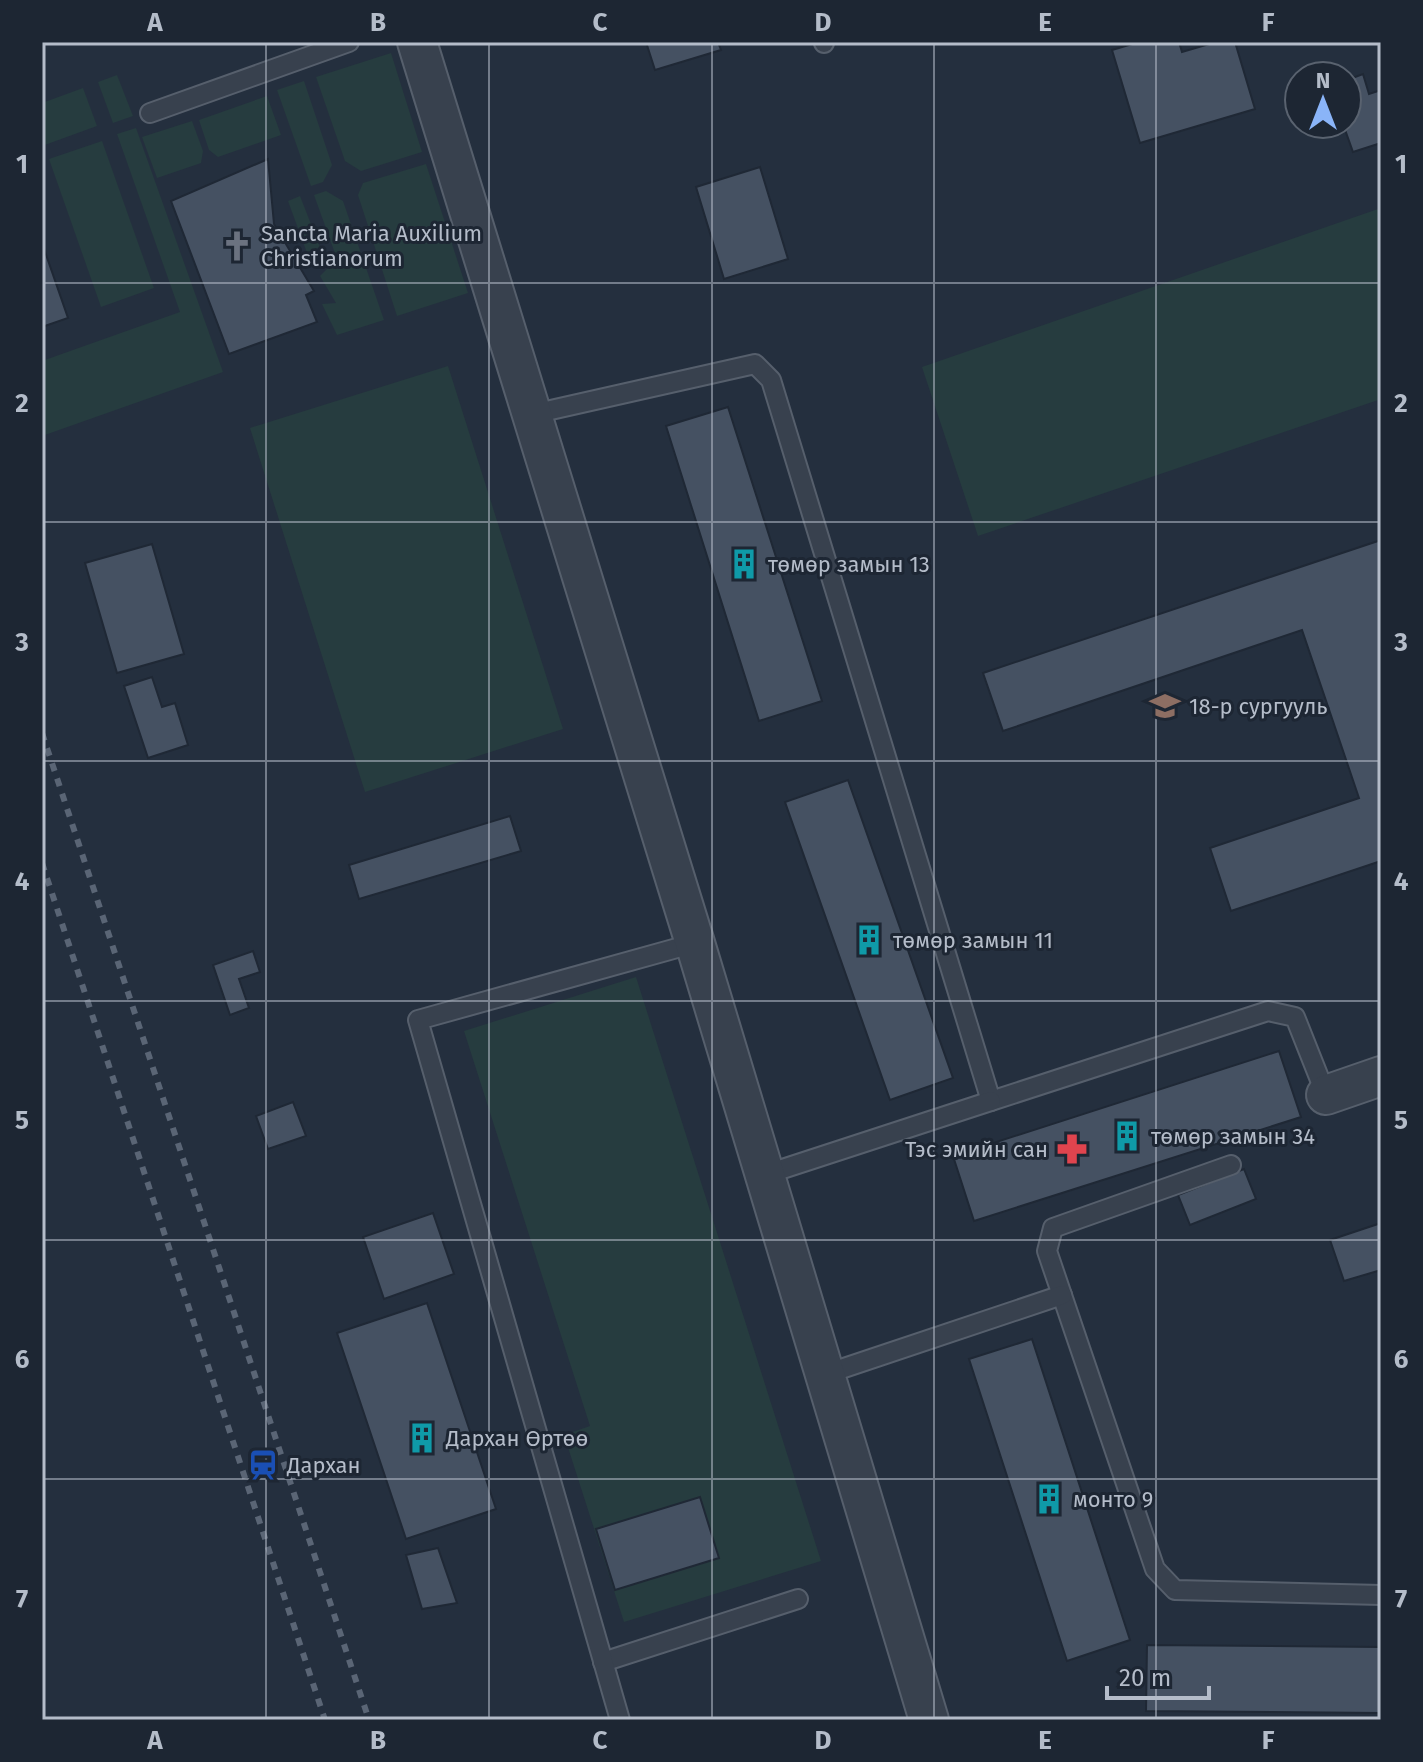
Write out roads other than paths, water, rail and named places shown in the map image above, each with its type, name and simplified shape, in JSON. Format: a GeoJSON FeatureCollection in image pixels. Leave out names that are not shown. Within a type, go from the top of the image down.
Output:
{"type":"FeatureCollection","features":[{"type":"Feature","properties":{"kind":"street"},"geometry":{"type":"LineString","coordinates":[[417,42],[695,943],[929,1720]]}},
{"type":"Feature","properties":{"kind":"street"},"geometry":{"type":"LineString","coordinates":[[1326,1095],[1381,1076]]}},
{"type":"Feature","properties":{"kind":"lane"},"geometry":{"type":"LineString","coordinates":[[150,113],[349,42]]}},
{"type":"Feature","properties":{"kind":"lane"},"geometry":{"type":"LineString","coordinates":[[533,414],[755,364],[771,380],[991,1101]]}},
{"type":"Feature","properties":{"kind":"lane"},"geometry":{"type":"LineString","coordinates":[[620,1720],[418,1020],[695,943]]}},
{"type":"Feature","properties":{"kind":"lane"},"geometry":{"type":"LineString","coordinates":[[764,1175],[1268,1011],[1295,1017],[1326,1095]]}},
{"type":"Feature","properties":{"kind":"lane"},"geometry":{"type":"LineString","coordinates":[[1231,1165],[1053,1228],[1047,1251],[1155,1569],[1175,1590],[1381,1595]]}},
{"type":"Feature","properties":{"kind":"lane"},"geometry":{"type":"LineString","coordinates":[[823,1375],[1062,1295]]}},
{"type":"Feature","properties":{"kind":"lane"},"geometry":{"type":"LineString","coordinates":[[603,1662],[798,1599]]}},
{"type":"Feature","properties":{"kind":"railway"},"geometry":{"type":"LineString","coordinates":[[42,733],[369,1720]]}},
{"type":"Feature","properties":{"kind":"railway"},"geometry":{"type":"LineString","coordinates":[[42,863],[325,1720]]}},
{"type":"Feature","properties":{"kind":"place","name":"Sancta Maria Auxilium Christianorum"},"geometry":{"type":"Point","coordinates":[237,246]}},
{"type":"Feature","properties":{"kind":"place","name":"төмөр замын 13"},"geometry":{"type":"Point","coordinates":[744,564]}},
{"type":"Feature","properties":{"kind":"place","name":"18-р сургууль"},"geometry":{"type":"Point","coordinates":[1165,706]}},
{"type":"Feature","properties":{"kind":"place","name":"төмөр замын 11"},"geometry":{"type":"Point","coordinates":[869,940]}},
{"type":"Feature","properties":{"kind":"place","name":"төмөр замын 34"},"geometry":{"type":"Point","coordinates":[1127,1136]}},
{"type":"Feature","properties":{"kind":"place","name":"Тэс эмийн сан"},"geometry":{"type":"Point","coordinates":[1072,1149]}},
{"type":"Feature","properties":{"kind":"place","name":"Дархан Өртөө"},"geometry":{"type":"Point","coordinates":[422,1438]}},
{"type":"Feature","properties":{"kind":"place","name":"Дархан"},"geometry":{"type":"Point","coordinates":[263,1465]}},
{"type":"Feature","properties":{"kind":"place","name":"монто 9"},"geometry":{"type":"Point","coordinates":[1049,1499]}}]}
